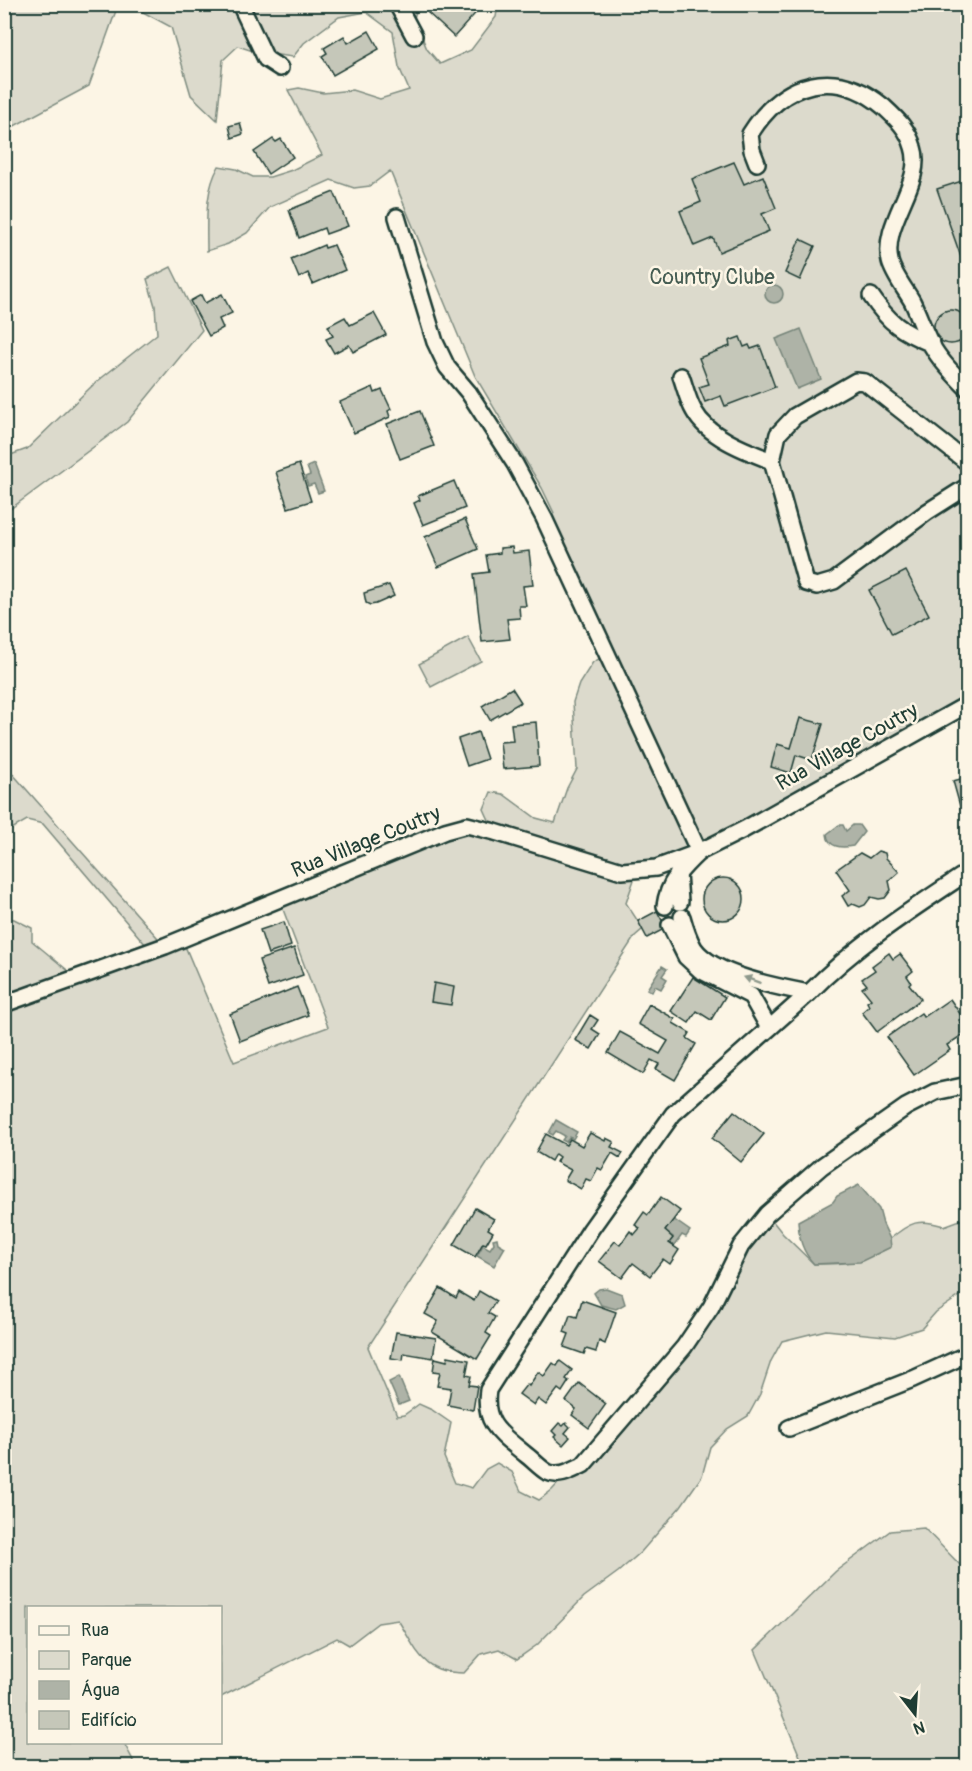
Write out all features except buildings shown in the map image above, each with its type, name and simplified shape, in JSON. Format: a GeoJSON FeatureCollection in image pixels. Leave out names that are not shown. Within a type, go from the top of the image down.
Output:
{"type":"FeatureCollection","features":[{"type":"Feature","properties":{"kind":"street"},"geometry":{"type":"LineString","coordinates":[[240,4],[266,59],[280,68]]}},
{"type":"Feature","properties":{"kind":"street"},"geometry":{"type":"LineString","coordinates":[[397,4],[414,36]]}},
{"type":"Feature","properties":{"kind":"street"},"geometry":{"type":"LineString","coordinates":[[757,163],[752,150],[750,134],[758,121],[785,97],[815,83],[839,83],[869,95],[902,122],[914,147],[916,164],[896,216],[890,241],[890,262],[932,344],[945,365],[968,389]]}},
{"type":"Feature","properties":{"kind":"street"},"geometry":{"type":"LineString","coordinates":[[397,217],[435,342],[443,359],[469,393],[515,464],[544,518],[699,852],[678,873],[667,892],[686,957],[700,970],[752,996],[769,1028]]}},
{"type":"Feature","properties":{"kind":"street"},"geometry":{"type":"LineString","coordinates":[[871,296],[893,323],[905,333],[932,344]]}},
{"type":"Feature","properties":{"kind":"street"},"geometry":{"type":"LineString","coordinates":[[681,376],[694,412],[706,428],[744,451],[772,461]]}},
{"type":"Feature","properties":{"kind":"street"},"geometry":{"type":"LineString","coordinates":[[968,463],[865,382],[856,381],[795,416],[778,434],[772,461],[806,583],[817,586],[834,581],[927,512],[968,486]]}},
{"type":"Feature","properties":{"kind":"street","name":"Rua Village Coutry"},"geometry":{"type":"LineString","coordinates":[[4,1004],[165,946],[435,835],[467,825],[622,871],[656,868],[699,852],[745,829],[968,704]]}},
{"type":"Feature","properties":{"kind":"street"},"geometry":{"type":"LineString","coordinates":[[968,872],[897,919],[827,975],[673,1114],[591,1228],[488,1390],[486,1405],[490,1420],[498,1432],[548,1473],[566,1473],[583,1465],[684,1347],[711,1307],[741,1246],[767,1214],[822,1166],[906,1107],[935,1092],[968,1085]]}},
{"type":"Feature","properties":{"kind":"street"},"geometry":{"type":"LineString","coordinates":[[674,912],[695,949],[706,959],[725,970],[765,984],[809,993]]}},
{"type":"Feature","properties":{"kind":"street"},"geometry":{"type":"LineString","coordinates":[[789,1428],[914,1379],[968,1354]]}},
{"type":"Feature","properties":{"kind":"green space"},"geometry":{"type":"Polygon","coordinates":[[[5,4],[118,5],[89,86],[5,131],[5,4]]]}},
{"type":"Feature","properties":{"kind":"green space","name":"Country Clube"},"geometry":{"type":"Polygon","coordinates":[[[130,5],[418,5],[414,18],[427,49],[440,64],[471,50],[496,17],[498,5],[967,5],[967,704],[745,829],[637,871],[626,903],[643,929],[635,936],[368,1347],[397,1416],[404,1415],[419,1404],[451,1423],[444,1457],[455,1483],[472,1488],[486,1469],[497,1463],[512,1472],[521,1491],[539,1500],[552,1490],[684,1347],[767,1214],[783,1234],[814,1264],[836,1264],[862,1259],[890,1247],[890,1239],[909,1225],[928,1222],[944,1226],[963,1219],[967,1201],[967,1291],[936,1312],[922,1328],[895,1337],[826,1330],[782,1341],[771,1361],[760,1394],[748,1416],[727,1429],[710,1447],[702,1476],[681,1506],[641,1552],[584,1597],[537,1645],[517,1659],[499,1649],[481,1654],[464,1673],[439,1669],[430,1665],[417,1651],[398,1620],[378,1623],[349,1645],[337,1638],[222,1696],[222,1606],[27,1606],[27,1744],[128,1744],[125,1745],[136,1766],[5,1766],[5,918],[14,919],[32,928],[32,941],[77,978],[151,951],[43,824],[27,820],[5,833],[4,764],[165,946],[182,939],[234,1062],[328,1027],[279,899],[446,831],[494,831],[484,809],[491,792],[503,794],[536,818],[555,823],[567,788],[577,769],[573,702],[579,684],[593,662],[607,655],[544,518],[554,513],[542,488],[475,376],[390,171],[370,186],[354,188],[331,180],[270,207],[247,233],[228,244],[207,251],[209,197],[219,166],[236,169],[253,177],[270,177],[292,170],[322,155],[288,90],[299,88],[323,93],[352,90],[380,99],[409,90],[399,67],[393,32],[366,12],[339,17],[304,43],[293,57],[256,52],[238,46],[223,60],[217,120],[191,95],[171,27],[130,5]]]}},
{"type":"Feature","properties":{"kind":"green space"},"geometry":{"type":"Polygon","coordinates":[[[171,267],[202,330],[127,422],[9,510],[5,516],[5,457],[27,449],[94,384],[157,334],[155,306],[147,279],[171,267]]]}},
{"type":"Feature","properties":{"kind":"green space"},"geometry":{"type":"Polygon","coordinates":[[[468,637],[481,661],[431,687],[419,664],[468,637]]]}},
{"type":"Feature","properties":{"kind":"green space"},"geometry":{"type":"Polygon","coordinates":[[[924,1528],[964,1569],[967,1566],[967,1766],[804,1766],[755,1650],[836,1571],[890,1531],[924,1528]]]}},
{"type":"Feature","properties":{"kind":"water"},"geometry":{"type":"Polygon","coordinates":[[[770,285],[778,285],[783,290],[781,301],[770,303],[765,298],[765,290],[770,285]]]}},
{"type":"Feature","properties":{"kind":"water"},"geometry":{"type":"Polygon","coordinates":[[[801,329],[821,379],[797,389],[776,339],[801,329]]]}},
{"type":"Feature","properties":{"kind":"water"},"geometry":{"type":"Polygon","coordinates":[[[314,464],[324,491],[318,493],[314,484],[308,486],[305,477],[310,475],[307,467],[314,464]]]}},
{"type":"Feature","properties":{"kind":"water"},"geometry":{"type":"Polygon","coordinates":[[[839,825],[843,825],[846,831],[853,825],[859,825],[864,832],[853,846],[836,846],[830,842],[827,834],[839,825]]]}},
{"type":"Feature","properties":{"kind":"water"},"geometry":{"type":"Polygon","coordinates":[[[662,966],[667,969],[662,976],[667,979],[661,989],[655,986],[652,992],[647,989],[662,966]]]}},
{"type":"Feature","properties":{"kind":"water"},"geometry":{"type":"Polygon","coordinates":[[[556,1120],[577,1132],[573,1139],[570,1137],[566,1142],[562,1140],[565,1136],[556,1131],[553,1135],[549,1133],[556,1120]]]}},
{"type":"Feature","properties":{"kind":"water"},"geometry":{"type":"Polygon","coordinates":[[[859,1185],[879,1209],[891,1247],[860,1262],[814,1264],[802,1244],[798,1221],[859,1185]]]}},
{"type":"Feature","properties":{"kind":"water"},"geometry":{"type":"Polygon","coordinates":[[[673,1219],[690,1231],[686,1237],[682,1235],[674,1246],[669,1243],[673,1237],[665,1231],[673,1219]]]}},
{"type":"Feature","properties":{"kind":"water"},"geometry":{"type":"Polygon","coordinates":[[[497,1238],[498,1243],[505,1247],[494,1266],[477,1256],[483,1245],[490,1249],[494,1243],[493,1239],[497,1238]]]}},
{"type":"Feature","properties":{"kind":"water"},"geometry":{"type":"Polygon","coordinates":[[[606,1288],[622,1294],[625,1304],[616,1309],[601,1305],[594,1293],[606,1288]]]}},
{"type":"Feature","properties":{"kind":"water"},"geometry":{"type":"Polygon","coordinates":[[[399,1377],[409,1401],[399,1405],[389,1382],[399,1377]]]}}]}
